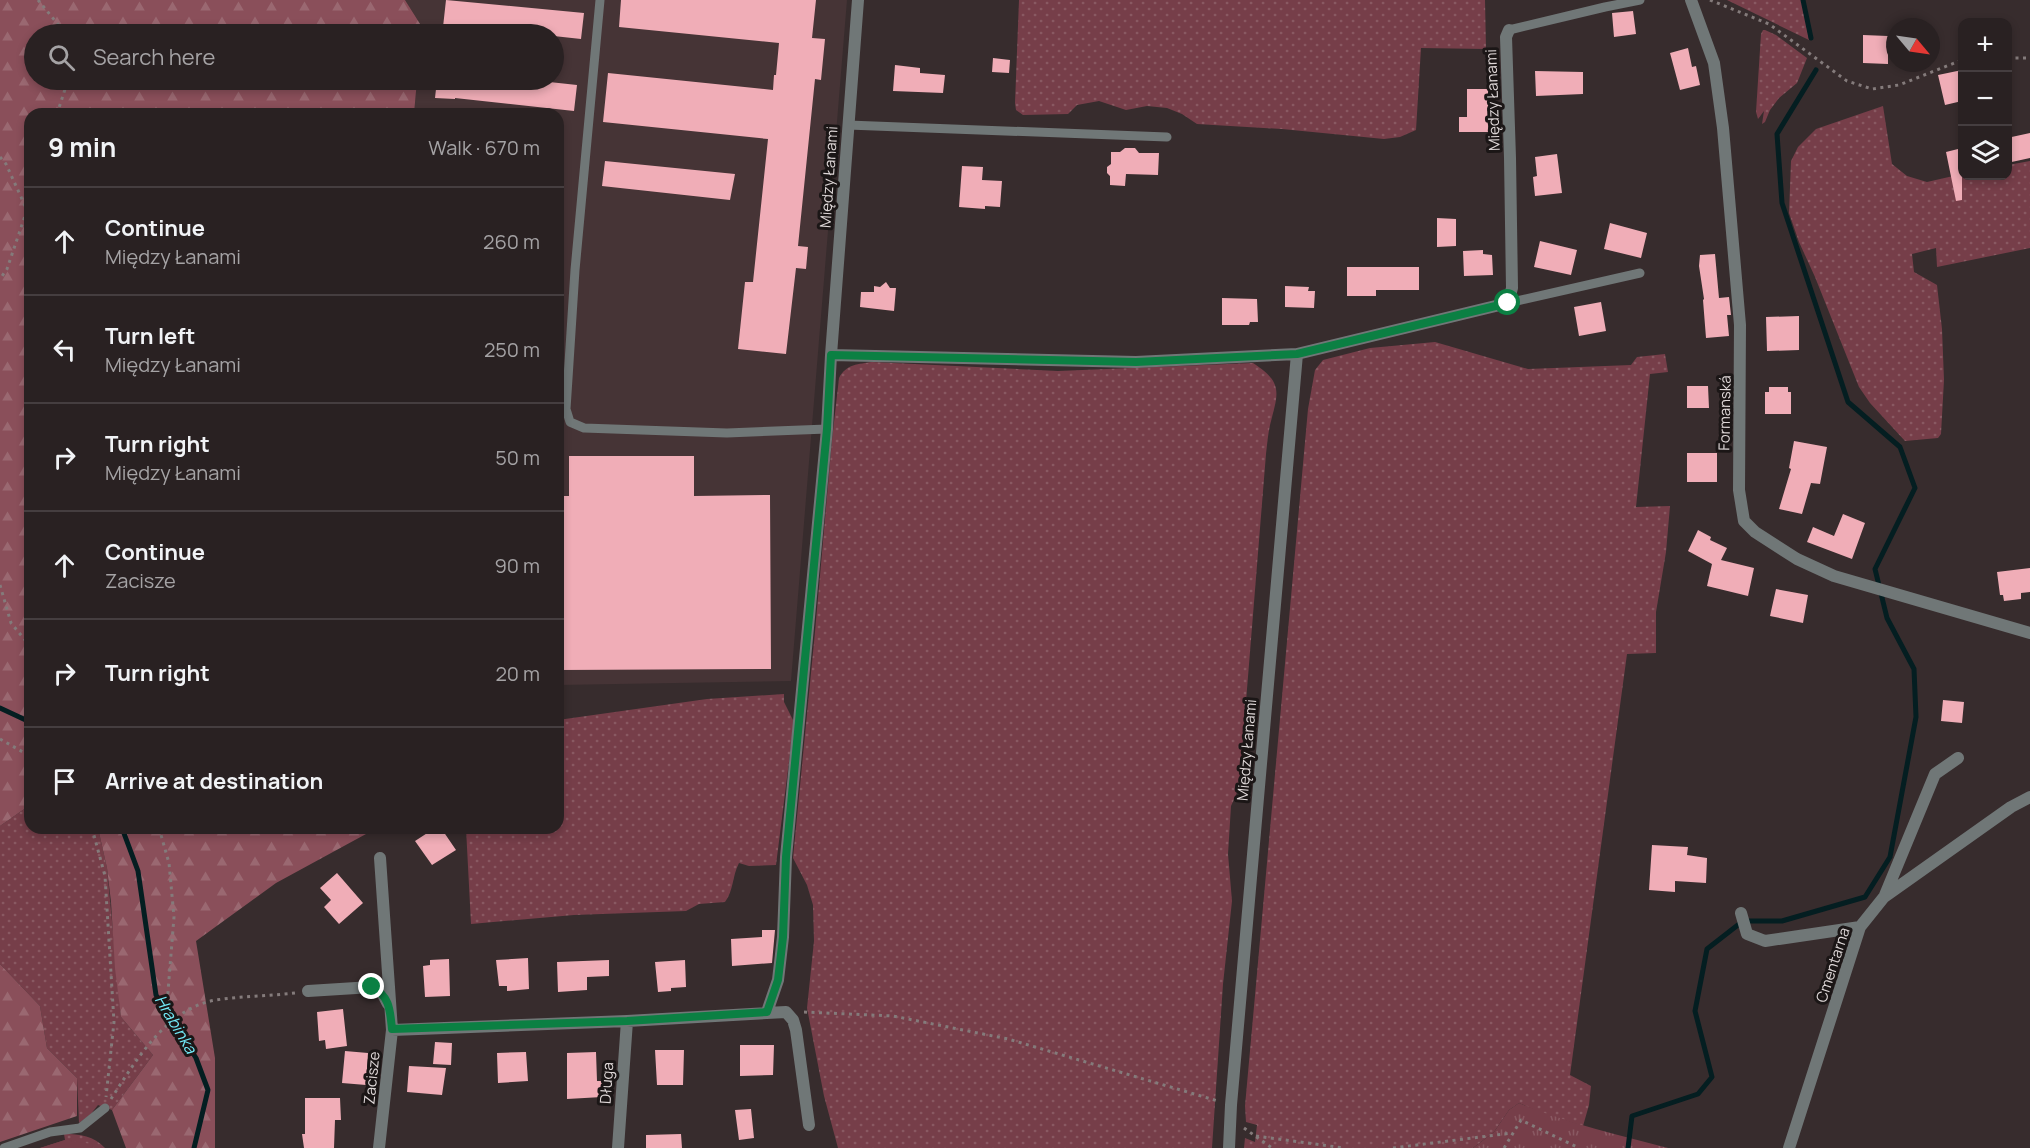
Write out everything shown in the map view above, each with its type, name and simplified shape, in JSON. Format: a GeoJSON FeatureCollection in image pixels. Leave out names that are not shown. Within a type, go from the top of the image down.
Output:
{"type":"FeatureCollection","features":[{"type":"Feature","properties":{"kind":"street","name":"Między Łanami"},"geometry":{"type":"LineString","coordinates":[[767,1012],[778,980],[783,937],[786,857],[827,429],[858,0]]}},
{"type":"Feature","properties":{"kind":"street","name":"Formanská"},"geometry":{"type":"LineString","coordinates":[[1691,0],[1714,63],[1723,128],[1740,325],[1739,490],[1744,521],[1755,532],[1797,559],[1834,576],[2030,633]]}},
{"type":"Feature","properties":{"kind":"street","name":"Między Łanami"},"geometry":{"type":"LineString","coordinates":[[1508,303],[1512,288],[1506,37],[1509,30]]}},
{"type":"Feature","properties":{"kind":"street"},"geometry":{"type":"LineString","coordinates":[[831,355],[1136,362],[1297,354],[1508,303]]}},
{"type":"Feature","properties":{"kind":"street","name":"Między Łanami"},"geometry":{"type":"LineString","coordinates":[[1230,1148],[1231,1111],[1297,354]]}},
{"type":"Feature","properties":{"kind":"street"},"geometry":{"type":"LineString","coordinates":[[1884,897],[1935,774],[1958,758]]}},
{"type":"Feature","properties":{"kind":"street","name":"Cmentarna"},"geometry":{"type":"LineString","coordinates":[[1789,1148],[1860,927],[1884,897],[2011,807],[2030,797]]}},
{"type":"Feature","properties":{"kind":"street","name":"Zacisze"},"geometry":{"type":"LineString","coordinates":[[379,1148],[392,1029],[380,858]]}},
{"type":"Feature","properties":{"kind":"street"},"geometry":{"type":"LineString","coordinates":[[1741,913],[1747,934],[1765,941],[1860,927]]}},
{"type":"Feature","properties":{"kind":"street"},"geometry":{"type":"LineString","coordinates":[[308,991],[372,987],[381,991],[390,1008]]}},
{"type":"Feature","properties":{"kind":"street"},"geometry":{"type":"LineString","coordinates":[[392,1029],[627,1021],[786,1012],[793,1020],[796,1030],[809,1125]]}},
{"type":"Feature","properties":{"kind":"street","name":"Długa"},"geometry":{"type":"LineString","coordinates":[[618,1148],[627,1021]]}},
{"type":"Feature","properties":{"kind":"lane"},"geometry":{"type":"LineString","coordinates":[[600,0],[574,270],[566,409],[570,422],[584,428],[715,432],[827,429]]}},
{"type":"Feature","properties":{"kind":"lane","name":"Między Łanami"},"geometry":{"type":"LineString","coordinates":[[1509,30],[1640,0]]}},
{"type":"Feature","properties":{"kind":"lane"},"geometry":{"type":"LineString","coordinates":[[848,125],[1167,137]]}},
{"type":"Feature","properties":{"kind":"lane"},"geometry":{"type":"LineString","coordinates":[[1508,303],[1640,273]]}},
{"type":"Feature","properties":{"kind":"lane"},"geometry":{"type":"LineString","coordinates":[[4,1148],[50,1132],[80,1128],[105,1108]]}},
{"type":"Feature","properties":{"kind":"path"},"geometry":{"type":"LineString","coordinates":[[38,0],[58,24]]}},
{"type":"Feature","properties":{"kind":"path"},"geometry":{"type":"LineString","coordinates":[[1710,0],[1769,24],[1847,81],[1872,89],[1899,85],[1958,62]]}},
{"type":"Feature","properties":{"kind":"path"},"geometry":{"type":"LineString","coordinates":[[2012,58],[2030,58]]}},
{"type":"Feature","properties":{"kind":"path"},"geometry":{"type":"LineString","coordinates":[[59,108],[65,90]]}},
{"type":"Feature","properties":{"kind":"path"},"geometry":{"type":"LineString","coordinates":[[0,157],[6,164],[24,203]]}},
{"type":"Feature","properties":{"kind":"path"},"geometry":{"type":"LineString","coordinates":[[0,279],[7,269],[24,219]]}},
{"type":"Feature","properties":{"kind":"path"},"geometry":{"type":"LineString","coordinates":[[0,585],[11,622],[24,638]]}},
{"type":"Feature","properties":{"kind":"path"},"geometry":{"type":"LineString","coordinates":[[0,739],[24,753]]}},
{"type":"Feature","properties":{"kind":"path"},"geometry":{"type":"LineString","coordinates":[[94,834],[105,876],[114,1022],[105,1108]]}},
{"type":"Feature","properties":{"kind":"path"},"geometry":{"type":"LineString","coordinates":[[161,834],[169,862],[174,917],[167,1004],[176,1020]]}},
{"type":"Feature","properties":{"kind":"path"},"geometry":{"type":"LineString","coordinates":[[105,1108],[166,1025],[192,1009],[215,1000],[308,991]]}},
{"type":"Feature","properties":{"kind":"path"},"geometry":{"type":"LineString","coordinates":[[786,1012],[893,1016],[1008,1039],[1231,1111],[1256,1136],[1272,1148]]}},
{"type":"Feature","properties":{"kind":"path"},"geometry":{"type":"LineString","coordinates":[[1504,1148],[1521,1120],[1579,1148]]}},
{"type":"Feature","properties":{"kind":"path"},"geometry":{"type":"LineString","coordinates":[[1393,1148],[1512,1133]]}},
{"type":"Feature","properties":{"kind":"path"},"geometry":{"type":"LineString","coordinates":[[1256,1136],[1344,1148]]}},
{"type":"Feature","properties":{"kind":"shaded area"},"geometry":{"type":"Polygon","coordinates":[[[405,0],[847,0],[791,681],[564,685],[564,108],[415,108],[416,90],[564,90],[564,24],[420,24],[405,0]]]}},
{"type":"Feature","properties":{"kind":"green space"},"geometry":{"type":"Polygon","coordinates":[[[0,0],[405,0],[420,24],[24,24],[24,90],[416,90],[415,108],[24,108],[24,809],[0,826],[0,0]]]}},
{"type":"Feature","properties":{"kind":"green space"},"geometry":{"type":"Polygon","coordinates":[[[1019,0],[1485,0],[1486,49],[1421,48],[1416,130],[1400,137],[1384,139],[1282,129],[1197,124],[1167,108],[1147,106],[1126,110],[1099,101],[1077,105],[1068,114],[1023,115],[1016,110],[1015,103],[1019,0]]]}},
{"type":"Feature","properties":{"kind":"green space"},"geometry":{"type":"Polygon","coordinates":[[[1727,0],[1802,0],[1809,40],[1727,0]]]}},
{"type":"Feature","properties":{"kind":"green space"},"geometry":{"type":"Polygon","coordinates":[[[1763,30],[1776,35],[1807,58],[1797,83],[1779,98],[1762,124],[1764,111],[1758,119],[1756,112],[1763,30]]]}},
{"type":"Feature","properties":{"kind":"green space"},"geometry":{"type":"Polygon","coordinates":[[[1883,106],[1892,164],[1907,176],[1927,182],[1958,175],[1958,180],[2012,180],[2012,164],[2030,161],[2030,248],[1937,267],[1936,248],[1912,254],[1914,272],[1937,285],[1944,380],[1941,434],[1938,438],[1905,441],[1870,403],[1859,387],[1799,242],[1789,213],[1791,161],[1798,147],[1816,129],[1883,106]]]}},
{"type":"Feature","properties":{"kind":"green space"},"geometry":{"type":"Polygon","coordinates":[[[1435,342],[1528,369],[1631,365],[1637,357],[1665,354],[1668,372],[1650,374],[1636,507],[1670,506],[1666,552],[1656,612],[1656,653],[1627,654],[1570,1075],[1591,1086],[1589,1105],[1583,1126],[1519,1103],[1509,1110],[1494,1132],[1473,1148],[1244,1148],[1245,1138],[1255,1142],[1257,1125],[1246,1122],[1245,1106],[1308,409],[1315,370],[1323,360],[1370,348],[1435,342]]]}},
{"type":"Feature","properties":{"kind":"green space"},"geometry":{"type":"Polygon","coordinates":[[[872,362],[1058,371],[1253,363],[1263,370],[1274,383],[1276,397],[1266,454],[1239,788],[1231,806],[1228,854],[1232,901],[1223,984],[1212,1148],[838,1148],[824,1096],[807,1008],[814,941],[813,905],[807,885],[793,858],[839,378],[849,367],[872,362]]]}},
{"type":"Feature","properties":{"kind":"green space"},"geometry":{"type":"Polygon","coordinates":[[[784,694],[784,702],[794,722],[776,865],[749,866],[739,863],[725,902],[699,904],[686,911],[574,915],[471,924],[466,834],[564,834],[564,719],[707,699],[784,694]]]}},
{"type":"Feature","properties":{"kind":"green space"},"geometry":{"type":"Polygon","coordinates":[[[24,809],[24,834],[99,834],[107,868],[121,1017],[153,1055],[112,1110],[98,1105],[79,1123],[77,1078],[47,1048],[40,1006],[0,964],[0,826],[24,809]]]}},
{"type":"Feature","properties":{"kind":"green space"},"geometry":{"type":"Polygon","coordinates":[[[99,834],[366,834],[276,883],[196,941],[215,1058],[215,1148],[126,1148],[112,1110],[153,1055],[121,1017],[107,868],[99,834]]]}},
{"type":"Feature","properties":{"kind":"green space"},"geometry":{"type":"Polygon","coordinates":[[[0,964],[40,1006],[47,1048],[77,1078],[77,1116],[0,1142],[0,964]]]}},
{"type":"Feature","properties":{"kind":"green space"},"geometry":{"type":"Polygon","coordinates":[[[1519,1103],[1574,1123],[1668,1148],[1473,1148],[1494,1132],[1509,1110],[1519,1103]]]}},
{"type":"Feature","properties":{"kind":"green space"},"geometry":{"type":"Polygon","coordinates":[[[64,1134],[86,1136],[105,1148],[40,1148],[65,1140],[64,1134]]]}},
{"type":"Feature","properties":{"kind":"green space"},"geometry":{"type":"Polygon","coordinates":[[[65,1140],[92,1144],[93,1148],[40,1148],[65,1140]]]}},
{"type":"Feature","properties":{"kind":"building"},"geometry":{"type":"Polygon","coordinates":[[[446,0],[584,13],[581,39],[564,37],[564,24],[443,24],[446,0]]]}},
{"type":"Feature","properties":{"kind":"building"},"geometry":{"type":"Polygon","coordinates":[[[621,0],[816,0],[812,38],[825,39],[821,80],[815,79],[798,246],[808,247],[806,269],[796,268],[786,354],[738,349],[745,282],[753,282],[768,139],[603,122],[608,73],[773,90],[779,43],[619,27],[621,0]]]}},
{"type":"Feature","properties":{"kind":"building"},"geometry":{"type":"Polygon","coordinates":[[[1633,11],[1636,34],[1614,37],[1612,13],[1633,11]]]}},
{"type":"Feature","properties":{"kind":"building"},"geometry":{"type":"Polygon","coordinates":[[[1863,35],[1886,36],[1886,64],[1863,63],[1863,35]]]}},
{"type":"Feature","properties":{"kind":"building"},"geometry":{"type":"Polygon","coordinates":[[[1688,48],[1692,67],[1696,66],[1700,85],[1680,90],[1670,53],[1688,48]]]}},
{"type":"Feature","properties":{"kind":"building"},"geometry":{"type":"Polygon","coordinates":[[[993,58],[1010,60],[1009,73],[992,72],[993,58]]]}},
{"type":"Feature","properties":{"kind":"building"},"geometry":{"type":"Polygon","coordinates":[[[895,65],[920,68],[920,73],[945,75],[943,93],[893,91],[895,65]]]}},
{"type":"Feature","properties":{"kind":"building"},"geometry":{"type":"Polygon","coordinates":[[[1535,71],[1583,72],[1583,94],[1536,96],[1535,71]]]}},
{"type":"Feature","properties":{"kind":"building"},"geometry":{"type":"Polygon","coordinates":[[[1958,71],[1958,102],[1945,105],[1938,75],[1958,71]]]}},
{"type":"Feature","properties":{"kind":"building"},"geometry":{"type":"Polygon","coordinates":[[[564,84],[577,85],[574,111],[564,110],[564,108],[435,98],[436,90],[564,90],[564,84]]]}},
{"type":"Feature","properties":{"kind":"building"},"geometry":{"type":"Polygon","coordinates":[[[1467,89],[1488,89],[1488,132],[1459,132],[1459,117],[1467,117],[1467,89]]]}},
{"type":"Feature","properties":{"kind":"building"},"geometry":{"type":"Polygon","coordinates":[[[2030,133],[2030,158],[2012,162],[2012,137],[2030,133]]]}},
{"type":"Feature","properties":{"kind":"building"},"geometry":{"type":"Polygon","coordinates":[[[1125,148],[1135,148],[1139,153],[1159,153],[1158,175],[1126,174],[1125,186],[1110,185],[1107,167],[1111,164],[1111,152],[1120,152],[1125,148]]]}},
{"type":"Feature","properties":{"kind":"building"},"geometry":{"type":"Polygon","coordinates":[[[1958,149],[1958,180],[1962,180],[1962,200],[1956,201],[1946,152],[1958,149]]]}},
{"type":"Feature","properties":{"kind":"building"},"geometry":{"type":"Polygon","coordinates":[[[1557,154],[1562,193],[1535,196],[1533,177],[1537,176],[1535,157],[1557,154]]]}},
{"type":"Feature","properties":{"kind":"building"},"geometry":{"type":"Polygon","coordinates":[[[605,161],[735,174],[730,200],[602,186],[605,161]]]}},
{"type":"Feature","properties":{"kind":"building"},"geometry":{"type":"Polygon","coordinates":[[[962,166],[983,167],[982,180],[1002,181],[1000,207],[985,206],[985,209],[959,207],[962,166]]]}},
{"type":"Feature","properties":{"kind":"building"},"geometry":{"type":"Polygon","coordinates":[[[1437,218],[1456,219],[1456,246],[1437,247],[1437,218]]]}},
{"type":"Feature","properties":{"kind":"building"},"geometry":{"type":"Polygon","coordinates":[[[1610,223],[1647,233],[1641,258],[1604,249],[1610,223]]]}},
{"type":"Feature","properties":{"kind":"building"},"geometry":{"type":"Polygon","coordinates":[[[1540,241],[1577,250],[1571,275],[1534,267],[1540,241]]]}},
{"type":"Feature","properties":{"kind":"building"},"geometry":{"type":"Polygon","coordinates":[[[1483,250],[1483,254],[1492,255],[1493,275],[1464,276],[1463,251],[1483,250]]]}},
{"type":"Feature","properties":{"kind":"building"},"geometry":{"type":"Polygon","coordinates":[[[1715,254],[1719,298],[1729,297],[1731,315],[1727,315],[1729,336],[1706,338],[1700,255],[1715,254]]]}},
{"type":"Feature","properties":{"kind":"building"},"geometry":{"type":"Polygon","coordinates":[[[1347,267],[1419,267],[1419,290],[1376,290],[1376,296],[1347,296],[1347,267]]]}},
{"type":"Feature","properties":{"kind":"building"},"geometry":{"type":"Polygon","coordinates":[[[886,282],[890,288],[896,288],[894,311],[860,307],[861,292],[874,292],[874,286],[880,287],[886,282]]]}},
{"type":"Feature","properties":{"kind":"building"},"geometry":{"type":"Polygon","coordinates":[[[1285,286],[1309,287],[1308,291],[1315,291],[1314,308],[1285,307],[1285,286]]]}},
{"type":"Feature","properties":{"kind":"building"},"geometry":{"type":"Polygon","coordinates":[[[1222,298],[1257,299],[1258,322],[1250,322],[1249,325],[1222,325],[1222,298]]]}},
{"type":"Feature","properties":{"kind":"building"},"geometry":{"type":"Polygon","coordinates":[[[1601,302],[1606,331],[1579,336],[1574,307],[1601,302]]]}},
{"type":"Feature","properties":{"kind":"building"},"geometry":{"type":"Polygon","coordinates":[[[1799,316],[1799,350],[1767,351],[1766,317],[1799,316]]]}},
{"type":"Feature","properties":{"kind":"building"},"geometry":{"type":"Polygon","coordinates":[[[1687,386],[1708,386],[1709,408],[1687,408],[1687,386]]]}},
{"type":"Feature","properties":{"kind":"building"},"geometry":{"type":"Polygon","coordinates":[[[1769,387],[1788,387],[1788,392],[1791,392],[1791,414],[1765,414],[1765,392],[1769,392],[1769,387]]]}},
{"type":"Feature","properties":{"kind":"building"},"geometry":{"type":"Polygon","coordinates":[[[1794,441],[1827,447],[1820,484],[1811,483],[1802,514],[1779,509],[1791,469],[1789,468],[1794,441]]]}},
{"type":"Feature","properties":{"kind":"building"},"geometry":{"type":"Polygon","coordinates":[[[1687,453],[1717,453],[1717,482],[1687,482],[1687,453]]]}},
{"type":"Feature","properties":{"kind":"building"},"geometry":{"type":"Polygon","coordinates":[[[569,456],[694,456],[694,496],[770,495],[771,669],[564,670],[564,496],[569,496],[569,456]]]}},
{"type":"Feature","properties":{"kind":"building"},"geometry":{"type":"Polygon","coordinates":[[[1843,514],[1865,523],[1852,559],[1807,542],[1813,527],[1834,536],[1843,514]]]}},
{"type":"Feature","properties":{"kind":"building"},"geometry":{"type":"Polygon","coordinates":[[[1698,530],[1711,537],[1710,540],[1727,548],[1721,560],[1754,568],[1748,596],[1707,586],[1712,564],[1688,551],[1698,530]]]}},
{"type":"Feature","properties":{"kind":"building"},"geometry":{"type":"Polygon","coordinates":[[[2030,568],[2030,592],[2021,593],[2021,599],[2004,601],[2003,595],[2000,595],[1997,572],[2030,568]]]}},
{"type":"Feature","properties":{"kind":"building"},"geometry":{"type":"Polygon","coordinates":[[[1776,589],[1808,595],[1803,623],[1770,616],[1776,589]]]}},
{"type":"Feature","properties":{"kind":"building"},"geometry":{"type":"Polygon","coordinates":[[[1943,700],[1964,702],[1962,723],[1941,721],[1943,700]]]}},
{"type":"Feature","properties":{"kind":"building"},"geometry":{"type":"Polygon","coordinates":[[[426,834],[445,834],[456,850],[432,865],[415,841],[426,834]]]}},
{"type":"Feature","properties":{"kind":"building"},"geometry":{"type":"Polygon","coordinates":[[[1652,845],[1688,847],[1687,855],[1707,858],[1706,883],[1675,881],[1675,892],[1649,890],[1652,845]]]}},
{"type":"Feature","properties":{"kind":"building"},"geometry":{"type":"Polygon","coordinates":[[[337,873],[363,903],[339,924],[324,907],[331,900],[320,888],[337,873]]]}},
{"type":"Feature","properties":{"kind":"building"},"geometry":{"type":"Polygon","coordinates":[[[762,930],[775,930],[772,963],[732,966],[731,939],[762,937],[762,930]]]}},
{"type":"Feature","properties":{"kind":"building"},"geometry":{"type":"Polygon","coordinates":[[[528,958],[529,989],[507,991],[507,986],[499,986],[496,960],[528,958]]]}},
{"type":"Feature","properties":{"kind":"building"},"geometry":{"type":"Polygon","coordinates":[[[449,959],[450,996],[425,997],[423,966],[430,965],[430,960],[449,959]]]}},
{"type":"Feature","properties":{"kind":"building"},"geometry":{"type":"Polygon","coordinates":[[[609,960],[609,976],[587,977],[587,990],[558,992],[557,962],[609,960]]]}},
{"type":"Feature","properties":{"kind":"building"},"geometry":{"type":"Polygon","coordinates":[[[685,960],[686,987],[658,992],[655,962],[685,960]]]}},
{"type":"Feature","properties":{"kind":"building"},"geometry":{"type":"Polygon","coordinates":[[[343,1009],[347,1046],[326,1049],[325,1040],[319,1041],[317,1012],[343,1009]]]}},
{"type":"Feature","properties":{"kind":"building"},"geometry":{"type":"Polygon","coordinates":[[[435,1042],[452,1043],[451,1065],[433,1064],[435,1042]]]}},
{"type":"Feature","properties":{"kind":"building"},"geometry":{"type":"Polygon","coordinates":[[[740,1045],[774,1045],[773,1075],[740,1076],[740,1045]]]}},
{"type":"Feature","properties":{"kind":"building"},"geometry":{"type":"Polygon","coordinates":[[[655,1050],[684,1050],[683,1085],[657,1085],[655,1050]]]}},
{"type":"Feature","properties":{"kind":"building"},"geometry":{"type":"Polygon","coordinates":[[[345,1051],[368,1053],[366,1085],[342,1083],[345,1051]]]}},
{"type":"Feature","properties":{"kind":"building"},"geometry":{"type":"Polygon","coordinates":[[[526,1052],[528,1081],[498,1083],[497,1053],[526,1052]]]}},
{"type":"Feature","properties":{"kind":"building"},"geometry":{"type":"Polygon","coordinates":[[[596,1052],[597,1081],[602,1081],[602,1097],[567,1099],[567,1053],[596,1052]]]}},
{"type":"Feature","properties":{"kind":"building"},"geometry":{"type":"Polygon","coordinates":[[[409,1066],[446,1068],[442,1095],[407,1092],[409,1066]]]}},
{"type":"Feature","properties":{"kind":"building"},"geometry":{"type":"Polygon","coordinates":[[[305,1098],[340,1098],[341,1120],[335,1120],[334,1148],[304,1148],[302,1134],[305,1134],[305,1098]]]}},
{"type":"Feature","properties":{"kind":"building"},"geometry":{"type":"Polygon","coordinates":[[[751,1109],[754,1138],[739,1140],[735,1110],[751,1109]]]}},
{"type":"Feature","properties":{"kind":"building"},"geometry":{"type":"Polygon","coordinates":[[[681,1134],[682,1148],[646,1148],[646,1135],[681,1134]]]}},
{"type":"Feature","properties":{"kind":"waterway"},"geometry":{"type":"LineString","coordinates":[[1803,0],[1811,38]]}},
{"type":"Feature","properties":{"kind":"waterway"},"geometry":{"type":"LineString","coordinates":[[1628,1148],[1632,1116],[1698,1094],[1712,1077],[1695,1011],[1707,949],[1743,921],[1782,921],[1865,897],[1890,857],[1916,717],[1914,669],[1887,618],[1875,569],[1915,488],[1900,447],[1848,402],[1782,203],[1777,134],[1816,70]]}},
{"type":"Feature","properties":{"kind":"waterway","name":"Hrabinka"},"geometry":{"type":"LineString","coordinates":[[0,708],[24,719]]}},
{"type":"Feature","properties":{"kind":"waterway","name":"Hrabinka"},"geometry":{"type":"LineString","coordinates":[[124,834],[138,871],[156,995],[196,1058],[208,1090],[194,1148]]}},
{"type":"Feature","properties":{"kind":"route"},"geometry":{"type":"LineString","coordinates":[[372,987],[381,991],[390,1008],[392,1029],[627,1021],[767,1012],[778,980],[783,937],[786,857],[827,429],[831,355],[1136,362],[1297,354],[1508,303]]}}]}
